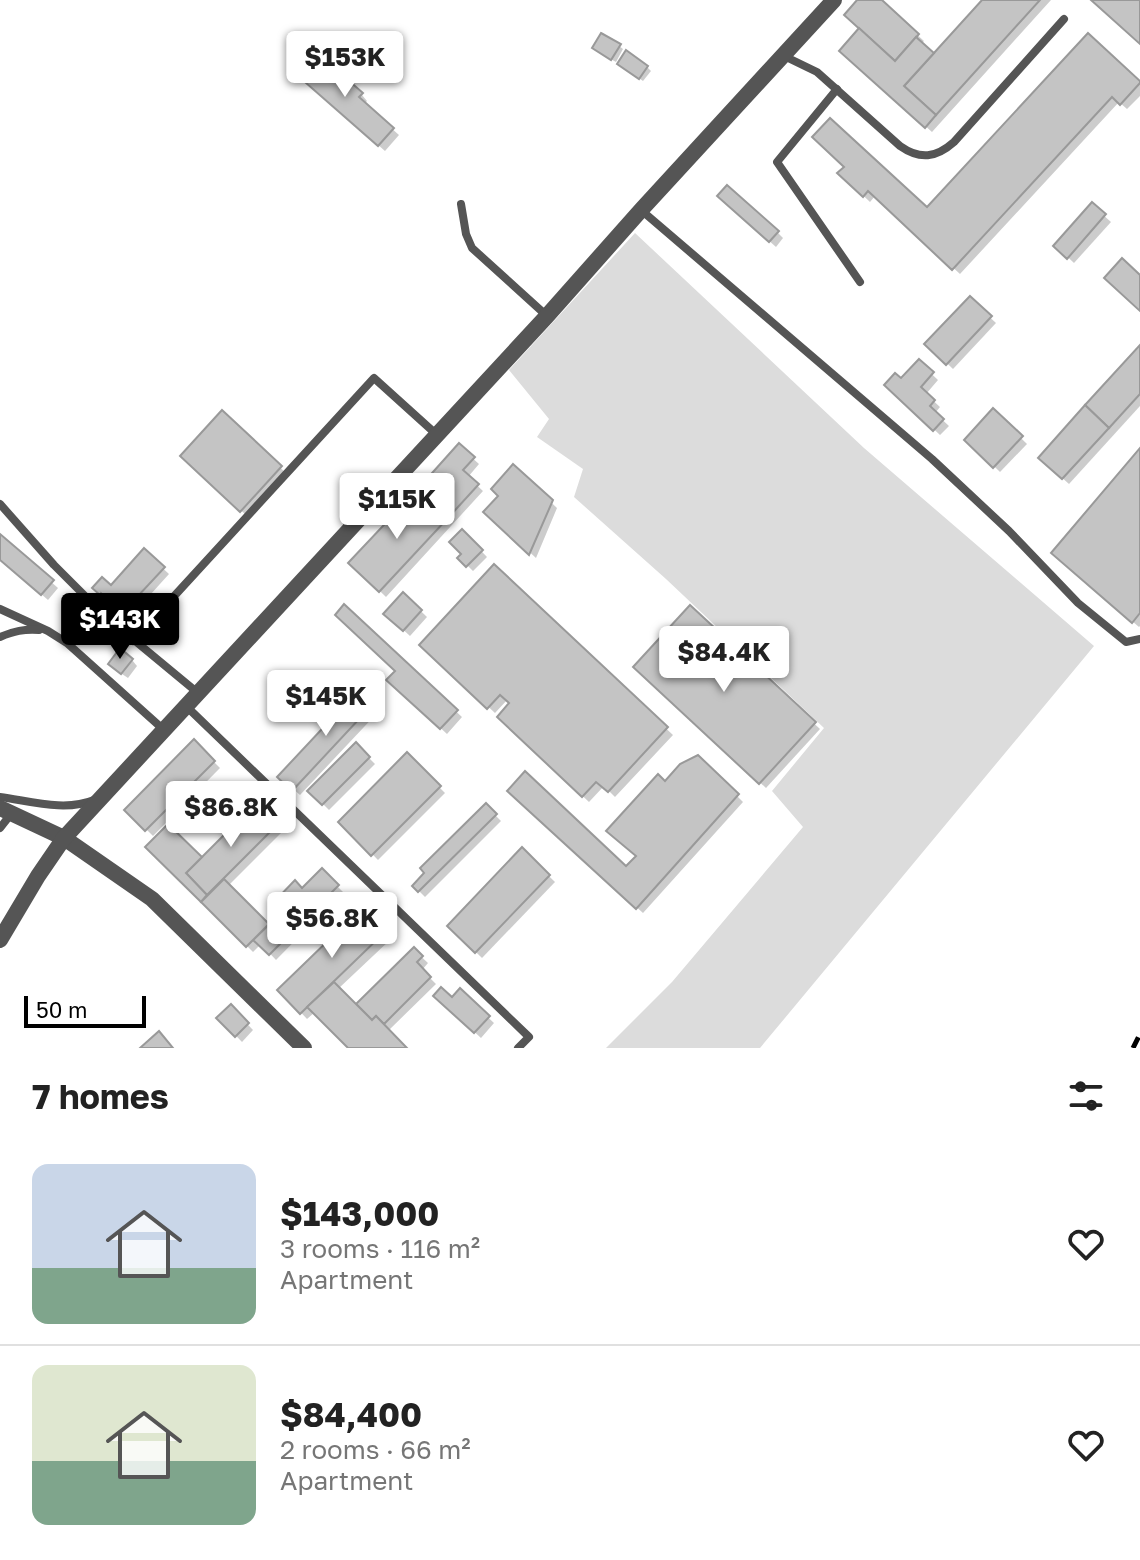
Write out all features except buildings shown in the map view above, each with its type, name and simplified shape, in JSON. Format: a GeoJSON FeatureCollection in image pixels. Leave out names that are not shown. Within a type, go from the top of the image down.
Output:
{"type":"FeatureCollection","features":[{"type":"Feature","properties":{"kind":"street"},"geometry":{"type":"LineString","coordinates":[[0,940],[64,838],[547,316],[834,0]]}},
{"type":"Feature","properties":{"kind":"street"},"geometry":{"type":"LineString","coordinates":[[6,810],[64,838],[152,899],[304,1048]]}},
{"type":"Feature","properties":{"kind":"lane"},"geometry":{"type":"LineString","coordinates":[[783,55],[817,72],[910,153],[934,155],[954,142],[1064,19]]}},
{"type":"Feature","properties":{"kind":"lane"},"geometry":{"type":"LineString","coordinates":[[837,89],[777,162],[860,282]]}},
{"type":"Feature","properties":{"kind":"lane"},"geometry":{"type":"LineString","coordinates":[[461,204],[466,234],[472,248],[547,316]]}},
{"type":"Feature","properties":{"kind":"lane"},"geometry":{"type":"LineString","coordinates":[[641,210],[932,459],[1009,531],[1078,603],[1126,642],[1140,639]]}},
{"type":"Feature","properties":{"kind":"lane"},"geometry":{"type":"LineString","coordinates":[[133,641],[374,378],[436,434]]}},
{"type":"Feature","properties":{"kind":"lane"},"geometry":{"type":"LineString","coordinates":[[0,504],[105,616],[199,694]]}},
{"type":"Feature","properties":{"kind":"lane"},"geometry":{"type":"LineString","coordinates":[[0,609],[67,643],[165,730]]}},
{"type":"Feature","properties":{"kind":"lane"},"geometry":{"type":"LineString","coordinates":[[0,637],[25,629],[48,631]]}},
{"type":"Feature","properties":{"kind":"lane"},"geometry":{"type":"LineString","coordinates":[[187,707],[529,1037],[518,1048]]}},
{"type":"Feature","properties":{"kind":"lane"},"geometry":{"type":"LineString","coordinates":[[0,797],[51,805],[83,805],[102,797]]}},
{"type":"Feature","properties":{"kind":"lane"},"geometry":{"type":"LineString","coordinates":[[0,828],[6,810]]}},
{"type":"Feature","properties":{"kind":"shaded area"},"geometry":{"type":"Polygon","coordinates":[[[635,233],[864,448],[1094,646],[760,1048],[606,1048],[672,982],[803,827],[772,791],[824,728],[574,497],[583,469],[537,437],[549,419],[509,370],[635,233]]]}},
{"type":"Feature","properties":{"kind":"railway"},"geometry":{"type":"LineString","coordinates":[[1133,1048],[1140,1034]]}}]}
